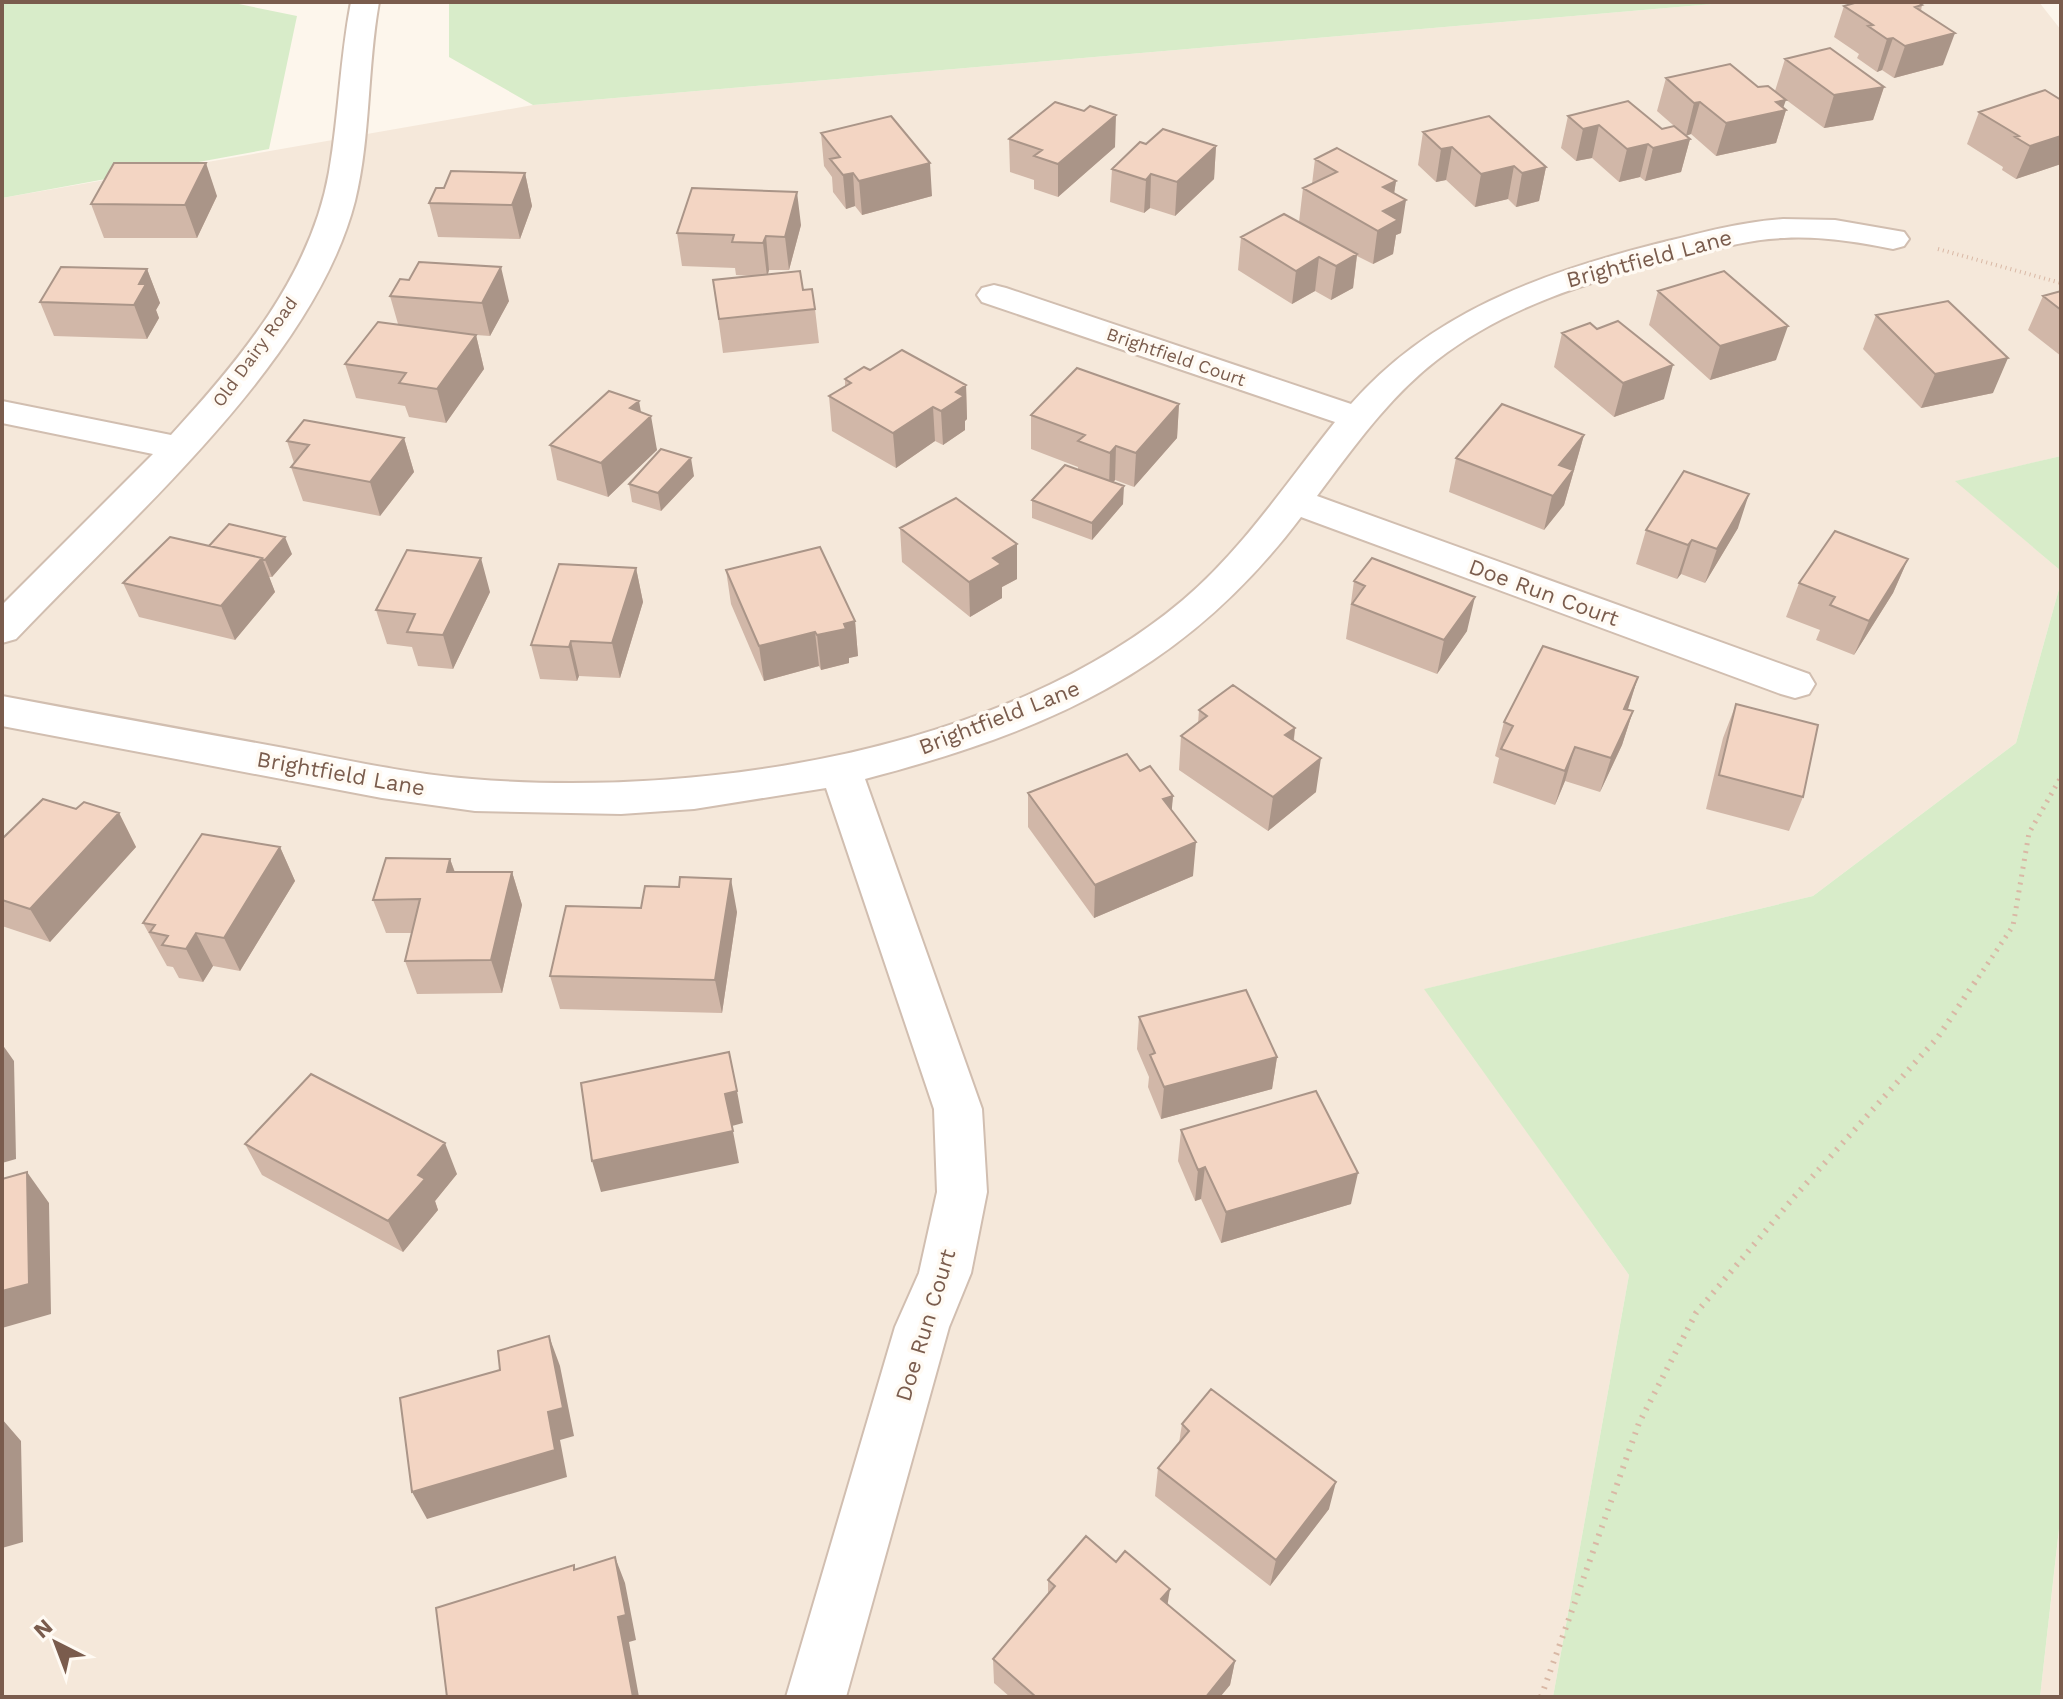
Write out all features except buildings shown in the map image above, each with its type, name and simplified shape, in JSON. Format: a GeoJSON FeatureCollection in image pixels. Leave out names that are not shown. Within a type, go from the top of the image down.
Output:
{"type":"FeatureCollection","features":[{"type":"Feature","properties":{"kind":"street","name":"Old Dairy Road"},"geometry":{"type":"LineString","coordinates":[[2,629],[206,418],[263,346],[299,292],[330,229],[347,171],[365,2]]}},
{"type":"Feature","properties":{"kind":"street","name":"Brightfield Lane"},"geometry":{"type":"LineString","coordinates":[[2,711],[349,776],[472,795],[592,800],[712,793],[841,771],[941,743],[1048,702],[1104,674],[1177,626],[1223,584],[1358,418],[1397,376],[1450,335],[1513,300],[1590,270],[1746,232],[1796,227],[1850,231],[1893,239]]}},
{"type":"Feature","properties":{"kind":"street","name":"Brightfield Court"},"geometry":{"type":"LineString","coordinates":[[994,295],[1358,418]]}},
{"type":"Feature","properties":{"kind":"street"},"geometry":{"type":"LineString","coordinates":[[2,412],[177,448]]}},
{"type":"Feature","properties":{"kind":"street","name":"Doe Run Court"},"geometry":{"type":"LineString","coordinates":[[1293,501],[1795,684]]}},
{"type":"Feature","properties":{"kind":"street","name":"Doe Run Court"},"geometry":{"type":"LineString","coordinates":[[816,1697],[922,1327],[945,1273],[962,1192],[958,1109],[841,771]]}},
{"type":"Feature","properties":{"kind":"path"},"geometry":{"type":"LineString","coordinates":[[1893,239],[1988,261],[2061,283]]}},
{"type":"Feature","properties":{"kind":"path"},"geometry":{"type":"LineString","coordinates":[[1541,1697],[1639,1423],[1696,1313],[1795,1196],[1938,1037],[1955,1013],[2013,926],[2029,833],[2061,777]]}},
{"type":"Feature","properties":{"kind":"shaded area"},"geometry":{"type":"Polygon","coordinates":[[[1736,2],[2039,2],[2061,30],[2061,456],[1956,481],[2061,571],[2061,582],[2016,743],[1813,896],[1425,989],[1629,1275],[1553,1697],[2,1697],[2,198],[533,105],[1736,2]]]}},
{"type":"Feature","properties":{"kind":"shaded area"},"geometry":{"type":"Polygon","coordinates":[[[2061,1512],[2061,1697],[2040,1697],[2061,1512]]]}},
{"type":"Feature","properties":{"kind":"green space"},"geometry":{"type":"Polygon","coordinates":[[[2,2],[229,2],[297,16],[269,149],[2,198],[2,2]]]}},
{"type":"Feature","properties":{"kind":"green space"},"geometry":{"type":"Polygon","coordinates":[[[449,2],[1736,2],[533,105],[449,57],[449,2]]]}},
{"type":"Feature","properties":{"kind":"green space"},"geometry":{"type":"Polygon","coordinates":[[[2061,456],[2061,571],[1955,481],[2061,456]]]}},
{"type":"Feature","properties":{"kind":"green space"},"geometry":{"type":"Polygon","coordinates":[[[2061,582],[2061,1511],[2040,1697],[1553,1697],[1629,1275],[1424,989],[1813,896],[2016,743],[2061,582]]]}}]}
